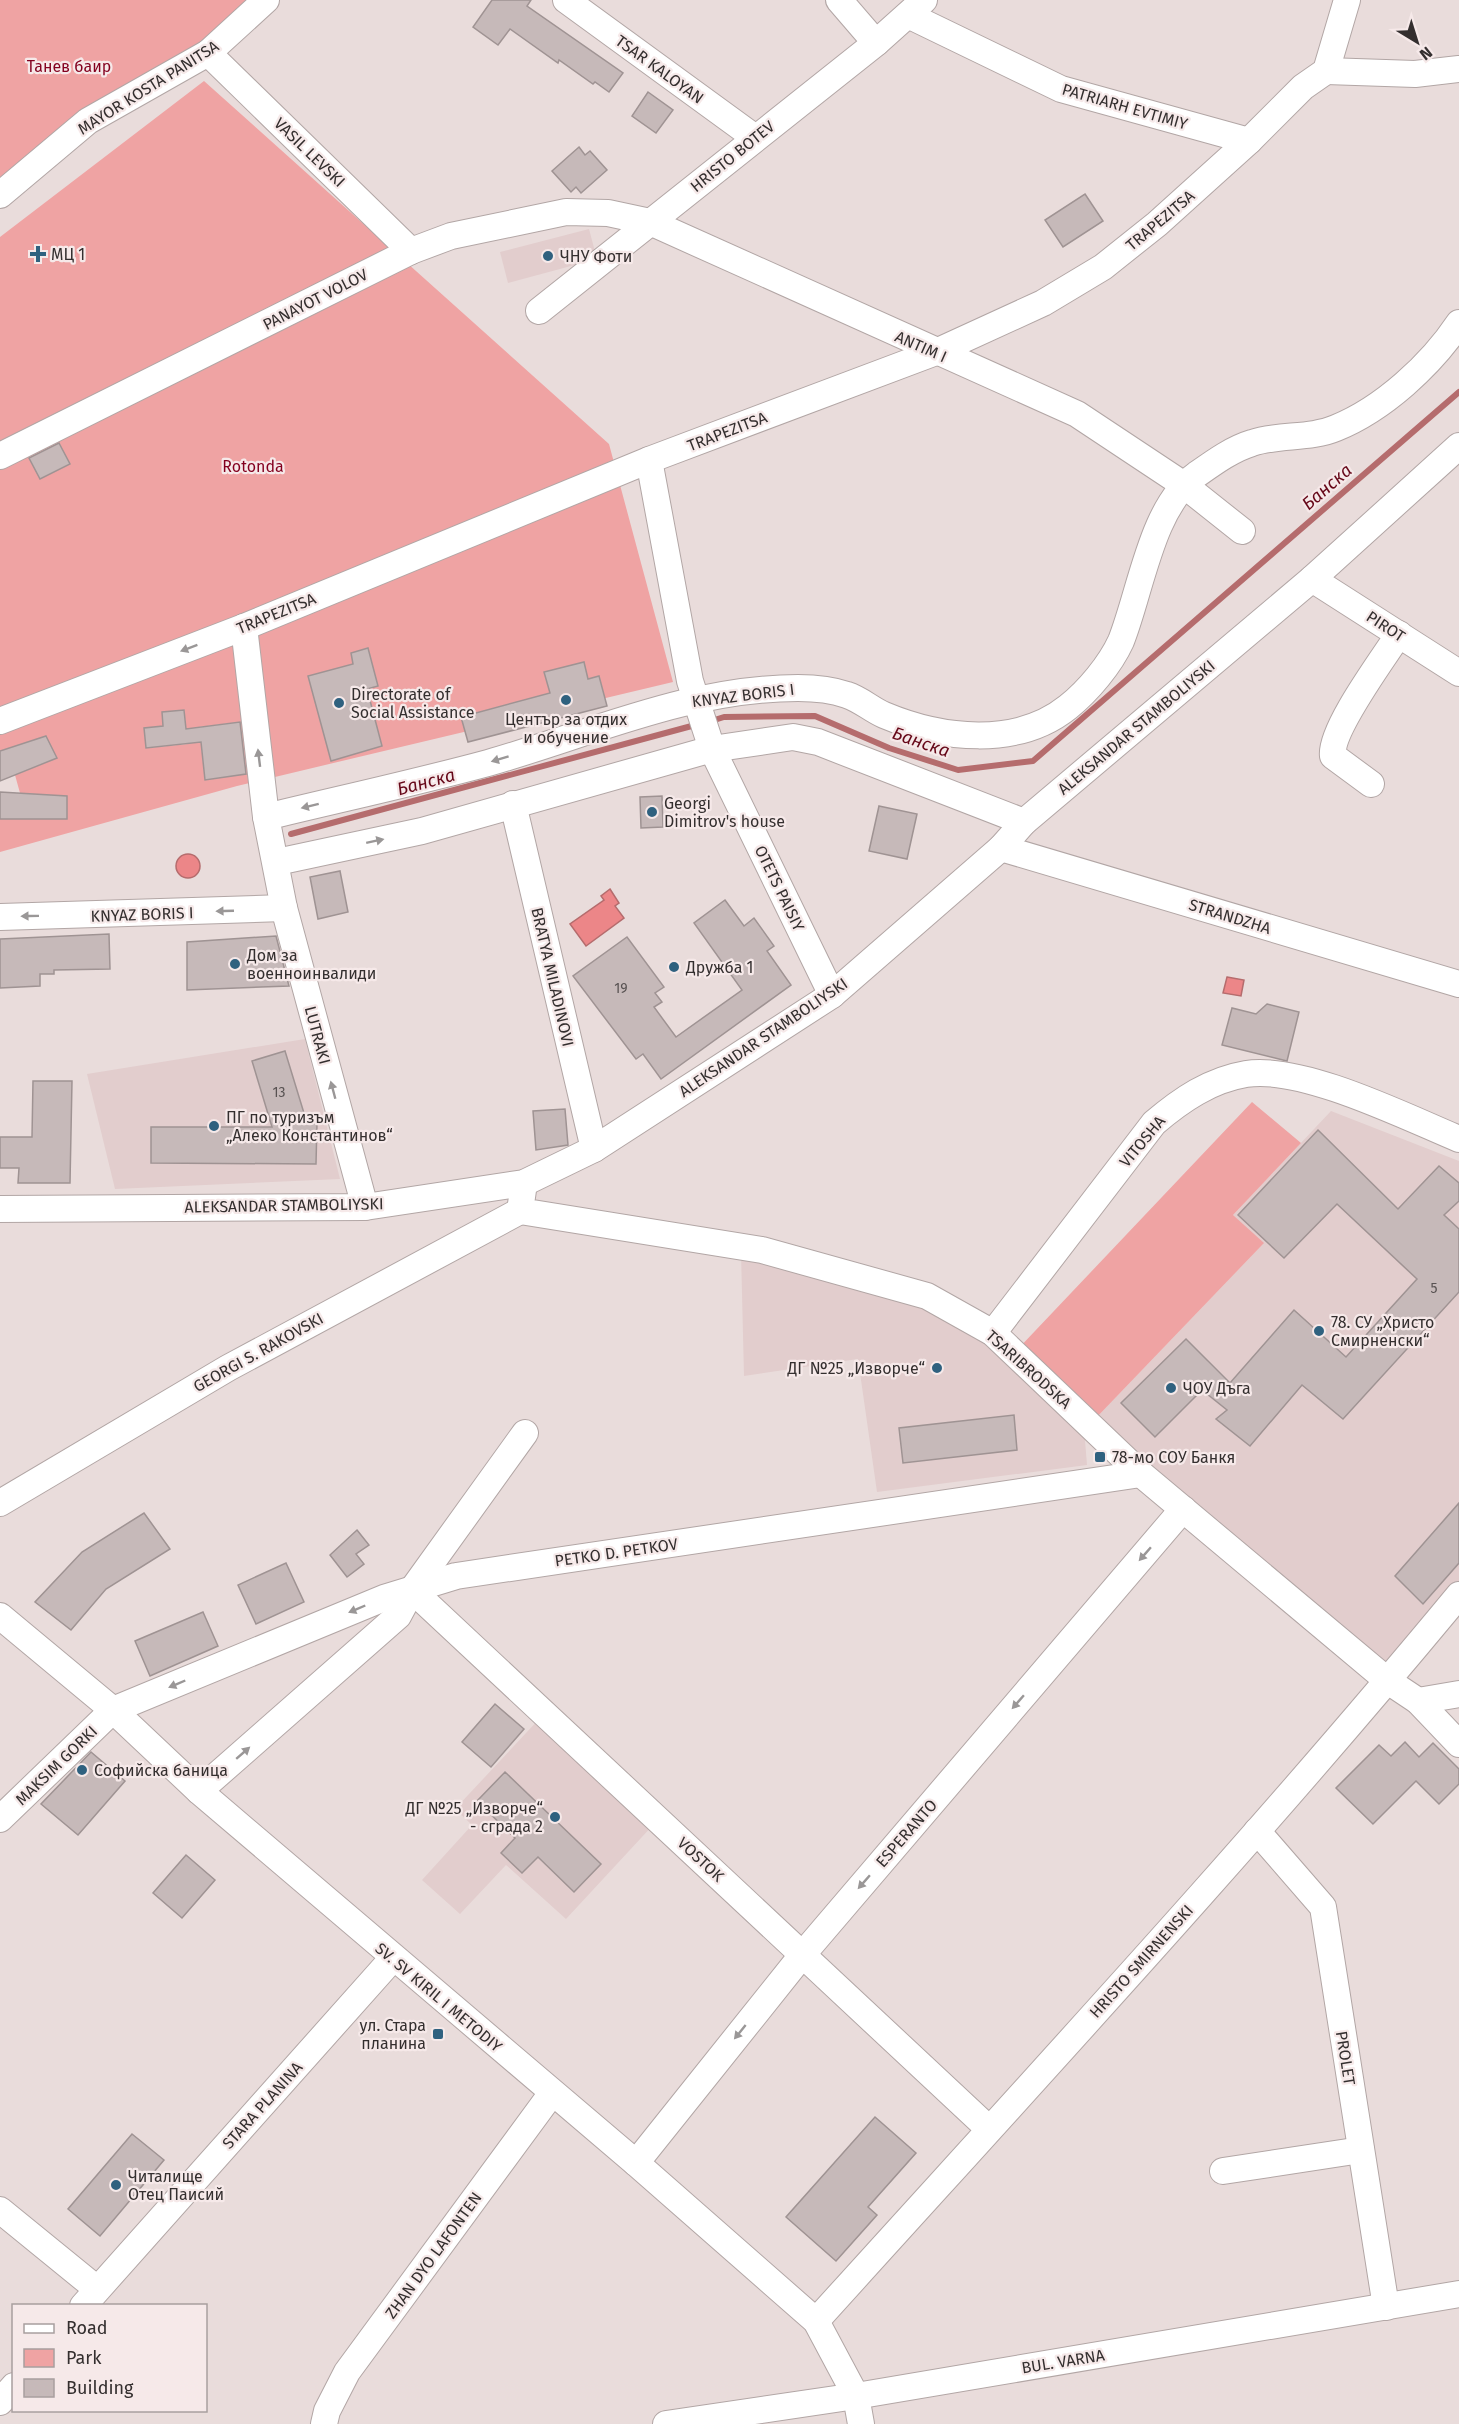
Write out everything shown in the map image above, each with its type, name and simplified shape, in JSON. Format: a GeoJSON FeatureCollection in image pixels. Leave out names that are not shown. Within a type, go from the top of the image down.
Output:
{"type":"FeatureCollection","features":[{"type":"Feature","properties":{"kind":"street","name":"MAYOR KOSTA PANITSA"},"geometry":{"type":"LineString","coordinates":[[0,195],[88,121],[208,53],[266,0]]}},
{"type":"Feature","properties":{"kind":"street","name":"TSAR KALOYAN"},"geometry":{"type":"LineString","coordinates":[[567,0],[754,137]]}},
{"type":"Feature","properties":{"kind":"street"},"geometry":{"type":"LineString","coordinates":[[839,0],[876,43]]}},
{"type":"Feature","properties":{"kind":"street"},"geometry":{"type":"LineString","coordinates":[[1347,0],[1326,71],[1415,74],[1459,69]]}},
{"type":"Feature","properties":{"kind":"street","name":"HRISTO BOTEV"},"geometry":{"type":"LineString","coordinates":[[539,311],[754,137],[876,43],[916,7]]}},
{"type":"Feature","properties":{"kind":"street","name":"PATRIARH EVTIMIY"},"geometry":{"type":"LineString","coordinates":[[916,7],[1061,89],[1249,141]]}},
{"type":"Feature","properties":{"kind":"street","name":"VASIL LEVSKI"},"geometry":{"type":"LineString","coordinates":[[208,53],[411,250]]}},
{"type":"Feature","properties":{"kind":"street","name":"TRAPEZITSA"},"geometry":{"type":"LineString","coordinates":[[0,721],[244,627],[649,460],[936,352],[1043,303],[1103,267],[1157,224],[1249,141],[1303,87],[1326,71]]}},
{"type":"Feature","properties":{"kind":"street","name":"PANAYOT VOLOV"},"geometry":{"type":"LineString","coordinates":[[0,456],[411,250],[451,236],[566,212],[608,213],[650,222]]}},
{"type":"Feature","properties":{"kind":"street","name":"ANTIM I"},"geometry":{"type":"LineString","coordinates":[[650,222],[1077,414],[1184,484],[1242,531]]}},
{"type":"Feature","properties":{"kind":"street","name":"KNYAZ BORIS I"},"geometry":{"type":"LineString","coordinates":[[266,816],[488,763],[697,702],[801,688],[847,694],[882,714],[924,730],[972,736],[1021,732],[1066,708],[1097,677],[1119,644],[1161,526],[1184,484],[1222,458],[1253,442],[1335,429],[1386,398],[1448,341],[1459,323]]}},
{"type":"Feature","properties":{"kind":"street","name":"ALEKSANDAR STAMBOLIYSKI"},"geometry":{"type":"LineString","coordinates":[[0,1209],[365,1207],[524,1183],[594,1149],[832,995],[1001,848],[1024,822],[1312,579],[1459,446]]}},
{"type":"Feature","properties":{"kind":"street"},"geometry":{"type":"LineString","coordinates":[[649,460],[690,681],[697,702]]}},
{"type":"Feature","properties":{"kind":"street","name":"PIROT"},"geometry":{"type":"LineString","coordinates":[[1312,579],[1459,673]]}},
{"type":"Feature","properties":{"kind":"street","name":"LUTRAKI"},"geometry":{"type":"LineString","coordinates":[[244,627],[266,816],[277,862],[284,909],[365,1207]]}},
{"type":"Feature","properties":{"kind":"street"},"geometry":{"type":"LineString","coordinates":[[1371,784],[1333,756],[1332,748],[1338,730],[1399,634]]}},
{"type":"Feature","properties":{"kind":"street","name":"OTETS PAISIY"},"geometry":{"type":"LineString","coordinates":[[697,702],[709,742],[832,995]]}},
{"type":"Feature","properties":{"kind":"street"},"geometry":{"type":"LineString","coordinates":[[277,862],[423,831],[709,742],[794,737],[818,742],[1024,822]]}},
{"type":"Feature","properties":{"kind":"street","name":"BRATYA MILADINOVI"},"geometry":{"type":"LineString","coordinates":[[513,804],[594,1149]]}},
{"type":"Feature","properties":{"kind":"street","name":"STRANDZHA"},"geometry":{"type":"LineString","coordinates":[[1001,848],[1459,984]]}},
{"type":"Feature","properties":{"kind":"street","name":"KNYAZ BORIS I"},"geometry":{"type":"LineString","coordinates":[[0,917],[284,909]]}},
{"type":"Feature","properties":{"kind":"street","name":"VITOSHA"},"geometry":{"type":"LineString","coordinates":[[993,1333],[1154,1123],[1179,1102],[1206,1087],[1247,1074],[1316,1081],[1459,1139]]}},
{"type":"Feature","properties":{"kind":"street"},"geometry":{"type":"LineString","coordinates":[[520,1211],[524,1183]]}},
{"type":"Feature","properties":{"kind":"street","name":"TSARIBRODSKA"},"geometry":{"type":"LineString","coordinates":[[520,1211],[762,1250],[927,1296],[993,1333],[1141,1474],[1388,1681],[1418,1701],[1459,1744]]}},
{"type":"Feature","properties":{"kind":"street","name":"GEORGI S. RAKOVSKI"},"geometry":{"type":"LineString","coordinates":[[0,1503],[228,1368],[520,1211]]}},
{"type":"Feature","properties":{"kind":"street"},"geometry":{"type":"LineString","coordinates":[[199,1791],[398,1616],[412,1590],[525,1433]]}},
{"type":"Feature","properties":{"kind":"street","name":"PETKO D. PETKOV"},"geometry":{"type":"LineString","coordinates":[[113,1710],[384,1598],[456,1576],[1141,1474]]}},
{"type":"Feature","properties":{"kind":"street","name":"ESPERANTO"},"geometry":{"type":"LineString","coordinates":[[636,2163],[802,1954],[1183,1509]]}},
{"type":"Feature","properties":{"kind":"street","name":"VOSTOK"},"geometry":{"type":"LineString","coordinates":[[412,1590],[989,2129]]}},
{"type":"Feature","properties":{"kind":"street","name":"HRISTO SMIRNENSKI"},"geometry":{"type":"LineString","coordinates":[[816,2321],[1257,1831],[1388,1681],[1459,1595]]}},
{"type":"Feature","properties":{"kind":"street","name":"SV. SV KIRIL I METODIY"},"geometry":{"type":"LineString","coordinates":[[0,1616],[113,1710],[199,1791],[636,2163],[816,2321],[856,2396],[861,2424]]}},
{"type":"Feature","properties":{"kind":"street"},"geometry":{"type":"LineString","coordinates":[[1418,1701],[1459,1694]]}},
{"type":"Feature","properties":{"kind":"street","name":"MAKSIM GORKI"},"geometry":{"type":"LineString","coordinates":[[0,1819],[113,1710]]}},
{"type":"Feature","properties":{"kind":"street","name":"PROLET"},"geometry":{"type":"LineString","coordinates":[[1257,1831],[1323,1907],[1386,2307]]}},
{"type":"Feature","properties":{"kind":"street","name":"STARA PLANINA"},"geometry":{"type":"LineString","coordinates":[[90,2297],[393,1958]]}},
{"type":"Feature","properties":{"kind":"street","name":"ZHAN DYO LAFONTEN"},"geometry":{"type":"LineString","coordinates":[[324,2424],[327,2410],[347,2372],[552,2093]]}},
{"type":"Feature","properties":{"kind":"street"},"geometry":{"type":"LineString","coordinates":[[1223,2170],[1361,2150]]}},
{"type":"Feature","properties":{"kind":"street"},"geometry":{"type":"LineString","coordinates":[[0,2210],[90,2297]]}},
{"type":"Feature","properties":{"kind":"street","name":"BUL. VARNA"},"geometry":{"type":"LineString","coordinates":[[666,2424],[856,2396],[1459,2294]]}},
{"type":"Feature","properties":{"kind":"street"},"geometry":{"type":"LineString","coordinates":[[0,2402],[12,2388]]}},
{"type":"Feature","properties":{"kind":"shaded area","name":"ЧНУ Фоти"},"geometry":{"type":"Polygon","coordinates":[[[589,229],[597,259],[508,283],[500,252],[589,229]]]}},
{"type":"Feature","properties":{"kind":"shaded area"},"geometry":{"type":"Polygon","coordinates":[[[188,854],[197,857],[200,866],[197,875],[188,878],[179,875],[176,866],[179,857],[188,854]]]}},
{"type":"Feature","properties":{"kind":"shaded area"},"geometry":{"type":"Polygon","coordinates":[[[610,889],[619,903],[615,906],[624,918],[586,946],[570,924],[604,900],[601,896],[610,889]]]}},
{"type":"Feature","properties":{"kind":"shaded area"},"geometry":{"type":"Polygon","coordinates":[[[1227,977],[1244,980],[1241,996],[1223,993],[1227,977]]]}},
{"type":"Feature","properties":{"kind":"shaded area","name":"ПГ по туризъм „Алеко Константинов“"},"geometry":{"type":"Polygon","coordinates":[[[305,1039],[340,1179],[115,1189],[87,1074],[305,1039]]]}},
{"type":"Feature","properties":{"kind":"shaded area","name":"78. СУ „Христо Смирненски“"},"geometry":{"type":"Polygon","coordinates":[[[1331,1111],[1459,1161],[1459,1582],[1388,1666],[1096,1418],[1263,1244],[1233,1215],[1331,1111]]]}},
{"type":"Feature","properties":{"kind":"shaded area","name":"ДГ №25 „Изворче“"},"geometry":{"type":"Polygon","coordinates":[[[741,1252],[862,1280],[964,1326],[1084,1428],[1087,1465],[877,1492],[858,1359],[744,1376],[741,1252]]]}},
{"type":"Feature","properties":{"kind":"shaded area","name":"ДГ №25 „Изворче“ - сграда 2"},"geometry":{"type":"Polygon","coordinates":[[[541,1717],[654,1824],[566,1919],[506,1865],[460,1914],[422,1880],[472,1825],[455,1809],[541,1717]]]}},
{"type":"Feature","properties":{"kind":"green space","name":"Танев баир"},"geometry":{"type":"Polygon","coordinates":[[[0,0],[260,0],[0,206],[0,0]]]}},
{"type":"Feature","properties":{"kind":"green space","name":"Rotonda"},"geometry":{"type":"Polygon","coordinates":[[[204,81],[609,444],[673,682],[237,786],[0,852],[0,818],[67,819],[66,796],[20,793],[15,775],[57,758],[46,736],[0,751],[0,237],[204,81]],[[184,710],[162,712],[163,726],[144,728],[146,748],[188,744],[184,710]],[[240,722],[199,727],[205,779],[246,774],[240,722]]]}},
{"type":"Feature","properties":{"kind":"green space"},"geometry":{"type":"Polygon","coordinates":[[[1252,1102],[1301,1143],[1233,1215],[1264,1243],[1096,1418],[1017,1350],[1252,1102]]]}},
{"type":"Feature","properties":{"kind":"building"},"geometry":{"type":"Polygon","coordinates":[[[492,0],[531,0],[527,6],[623,73],[609,92],[595,82],[593,84],[559,60],[558,63],[510,29],[498,45],[473,27],[492,0]]]}},
{"type":"Feature","properties":{"kind":"building"},"geometry":{"type":"Polygon","coordinates":[[[648,92],[673,110],[656,133],[632,116],[648,92]]]}},
{"type":"Feature","properties":{"kind":"building"},"geometry":{"type":"Polygon","coordinates":[[[579,147],[585,155],[590,151],[607,170],[581,193],[576,187],[571,192],[552,171],[579,147]]]}},
{"type":"Feature","properties":{"kind":"building"},"geometry":{"type":"Polygon","coordinates":[[[1085,194],[1103,221],[1063,247],[1045,220],[1085,194]]]}},
{"type":"Feature","properties":{"kind":"building"},"geometry":{"type":"Polygon","coordinates":[[[59,443],[70,464],[40,479],[29,458],[59,443]]]}},
{"type":"Feature","properties":{"kind":"building","name":"Directorate of Social Assistance"},"geometry":{"type":"Polygon","coordinates":[[[368,648],[378,686],[367,689],[382,746],[331,761],[308,676],[353,664],[351,653],[368,648]]]}},
{"type":"Feature","properties":{"kind":"building","name":"Център за отдих и обучение"},"geometry":{"type":"Polygon","coordinates":[[[584,662],[588,679],[599,676],[607,706],[468,742],[461,717],[550,693],[544,672],[584,662]]]}},
{"type":"Feature","properties":{"kind":"building"},"geometry":{"type":"Polygon","coordinates":[[[184,710],[186,729],[240,722],[246,774],[205,780],[201,742],[146,748],[144,728],[163,726],[162,712],[184,710]]]}},
{"type":"Feature","properties":{"kind":"building"},"geometry":{"type":"Polygon","coordinates":[[[46,736],[57,758],[0,781],[0,751],[46,736]]]}},
{"type":"Feature","properties":{"kind":"building"},"geometry":{"type":"Polygon","coordinates":[[[0,792],[67,796],[67,819],[0,819],[0,792]]]}},
{"type":"Feature","properties":{"kind":"building","name":"Georgi Dimitrov's house"},"geometry":{"type":"Polygon","coordinates":[[[662,796],[663,827],[641,828],[640,797],[662,796]]]}},
{"type":"Feature","properties":{"kind":"building"},"geometry":{"type":"Polygon","coordinates":[[[879,806],[917,814],[907,859],[869,851],[879,806]]]}},
{"type":"Feature","properties":{"kind":"building"},"geometry":{"type":"Polygon","coordinates":[[[340,871],[348,912],[318,919],[310,877],[340,871]]]}},
{"type":"Feature","properties":{"kind":"building"},"geometry":{"type":"Polygon","coordinates":[[[725,900],[744,926],[754,918],[774,946],[767,951],[791,985],[661,1079],[643,1054],[636,1059],[573,976],[627,937],[664,987],[655,993],[662,1002],[654,1007],[676,1037],[742,990],[694,923],[725,900]]]}},
{"type":"Feature","properties":{"kind":"building"},"geometry":{"type":"Polygon","coordinates":[[[109,934],[110,969],[54,970],[54,974],[40,974],[40,986],[0,988],[0,939],[109,934]]]}},
{"type":"Feature","properties":{"kind":"building","name":"Дом за военноинвалиди"},"geometry":{"type":"Polygon","coordinates":[[[276,936],[289,986],[187,990],[187,942],[276,936]]]}},
{"type":"Feature","properties":{"kind":"building"},"geometry":{"type":"Polygon","coordinates":[[[1267,1004],[1299,1012],[1287,1061],[1222,1045],[1232,1008],[1256,1014],[1267,1004]]]}},
{"type":"Feature","properties":{"kind":"building"},"geometry":{"type":"Polygon","coordinates":[[[285,1051],[307,1123],[317,1123],[316,1164],[151,1163],[151,1127],[272,1127],[252,1061],[285,1051]]]}},
{"type":"Feature","properties":{"kind":"building"},"geometry":{"type":"Polygon","coordinates":[[[33,1081],[72,1081],[70,1183],[18,1183],[19,1168],[0,1168],[0,1137],[32,1137],[33,1081]]]}},
{"type":"Feature","properties":{"kind":"building"},"geometry":{"type":"Polygon","coordinates":[[[565,1109],[568,1145],[536,1150],[533,1111],[565,1109]]]}},
{"type":"Feature","properties":{"kind":"building"},"geometry":{"type":"Polygon","coordinates":[[[1318,1130],[1398,1209],[1439,1166],[1459,1183],[1459,1201],[1444,1215],[1459,1229],[1459,1292],[1343,1419],[1302,1385],[1250,1446],[1216,1419],[1227,1410],[1202,1390],[1155,1437],[1121,1403],[1186,1339],[1230,1383],[1294,1310],[1346,1357],[1417,1279],[1337,1204],[1284,1258],[1238,1215],[1318,1130]]]}},
{"type":"Feature","properties":{"kind":"building"},"geometry":{"type":"Polygon","coordinates":[[[1014,1415],[1017,1450],[903,1463],[899,1428],[1014,1415]]]}},
{"type":"Feature","properties":{"kind":"building"},"geometry":{"type":"Polygon","coordinates":[[[1459,1503],[1459,1563],[1423,1604],[1395,1576],[1459,1503]]]}},
{"type":"Feature","properties":{"kind":"building"},"geometry":{"type":"Polygon","coordinates":[[[144,1513],[170,1549],[106,1589],[71,1630],[35,1602],[82,1552],[144,1513]]]}},
{"type":"Feature","properties":{"kind":"building"},"geometry":{"type":"Polygon","coordinates":[[[357,1530],[369,1545],[356,1554],[364,1564],[347,1577],[330,1555],[357,1530]]]}},
{"type":"Feature","properties":{"kind":"building"},"geometry":{"type":"Polygon","coordinates":[[[286,1563],[304,1602],[256,1624],[238,1585],[286,1563]]]}},
{"type":"Feature","properties":{"kind":"building"},"geometry":{"type":"Polygon","coordinates":[[[203,1612],[218,1646],[150,1676],[135,1641],[203,1612]]]}},
{"type":"Feature","properties":{"kind":"building"},"geometry":{"type":"Polygon","coordinates":[[[495,1704],[524,1729],[491,1767],[462,1742],[495,1704]]]}},
{"type":"Feature","properties":{"kind":"building"},"geometry":{"type":"Polygon","coordinates":[[[1405,1742],[1419,1757],[1433,1743],[1459,1769],[1459,1784],[1439,1804],[1416,1781],[1373,1824],[1336,1788],[1379,1745],[1391,1756],[1405,1742]]]}},
{"type":"Feature","properties":{"kind":"building"},"geometry":{"type":"Polygon","coordinates":[[[91,1752],[125,1781],[78,1835],[41,1804],[91,1752]]]}},
{"type":"Feature","properties":{"kind":"building"},"geometry":{"type":"Polygon","coordinates":[[[505,1772],[601,1864],[574,1892],[538,1857],[522,1873],[501,1853],[515,1838],[477,1801],[505,1772]]]}},
{"type":"Feature","properties":{"kind":"building"},"geometry":{"type":"Polygon","coordinates":[[[186,1855],[215,1880],[182,1918],[153,1893],[186,1855]]]}},
{"type":"Feature","properties":{"kind":"building"},"geometry":{"type":"Polygon","coordinates":[[[875,2117],[916,2153],[868,2207],[877,2215],[836,2261],[786,2217],[875,2117]]]}},
{"type":"Feature","properties":{"kind":"building","name":"Читалище Отец Паисий"},"geometry":{"type":"Polygon","coordinates":[[[132,2134],[164,2160],[100,2236],[68,2209],[132,2134]]]}},
{"type":"Feature","properties":{"kind":"waterway","name":"Банска"},"geometry":{"type":"LineString","coordinates":[[708,722],[724,717],[815,716],[889,748],[958,770],[1033,761],[1459,392]]}},
{"type":"Feature","properties":{"kind":"waterway","name":"Банска"},"geometry":{"type":"LineString","coordinates":[[291,834],[699,724]]}},
{"type":"Feature","properties":{"kind":"place","name":"МЦ 1"},"geometry":{"type":"Point","coordinates":[38,254]}},
{"type":"Feature","properties":{"kind":"place","name":"ЧНУ Фоти"},"geometry":{"type":"Point","coordinates":[548,256]}},
{"type":"Feature","properties":{"kind":"place","name":"Център за отдих и обучение"},"geometry":{"type":"Point","coordinates":[566,700]}},
{"type":"Feature","properties":{"kind":"place","name":"Directorate of Social Assistance"},"geometry":{"type":"Point","coordinates":[339,703]}},
{"type":"Feature","properties":{"kind":"place","name":"Georgi Dimitrov's house"},"geometry":{"type":"Point","coordinates":[652,812]}},
{"type":"Feature","properties":{"kind":"place","name":"Дом за военноинвалиди"},"geometry":{"type":"Point","coordinates":[235,964]}},
{"type":"Feature","properties":{"kind":"place","name":"Дружба 1"},"geometry":{"type":"Point","coordinates":[674,967]}},
{"type":"Feature","properties":{"kind":"place","name":"ПГ по туризъм „Алеко Константинов“"},"geometry":{"type":"Point","coordinates":[214,1126]}},
{"type":"Feature","properties":{"kind":"place","name":"78. СУ „Христо Смирненски“"},"geometry":{"type":"Point","coordinates":[1319,1331]}},
{"type":"Feature","properties":{"kind":"place","name":"ДГ №25 „Изворче“"},"geometry":{"type":"Point","coordinates":[937,1368]}},
{"type":"Feature","properties":{"kind":"place","name":"ЧОУ Дъга"},"geometry":{"type":"Point","coordinates":[1171,1388]}},
{"type":"Feature","properties":{"kind":"place","name":"78-мо СОУ Банкя"},"geometry":{"type":"Point","coordinates":[1100,1457]}},
{"type":"Feature","properties":{"kind":"place","name":"Софийска баница"},"geometry":{"type":"Point","coordinates":[82,1770]}},
{"type":"Feature","properties":{"kind":"place","name":"ДГ №25 „Изворче“ - сграда 2"},"geometry":{"type":"Point","coordinates":[555,1817]}},
{"type":"Feature","properties":{"kind":"place","name":"ул. Стара планина"},"geometry":{"type":"Point","coordinates":[438,2034]}},
{"type":"Feature","properties":{"kind":"place","name":"Читалище Отец Паисий"},"geometry":{"type":"Point","coordinates":[116,2185]}}]}
